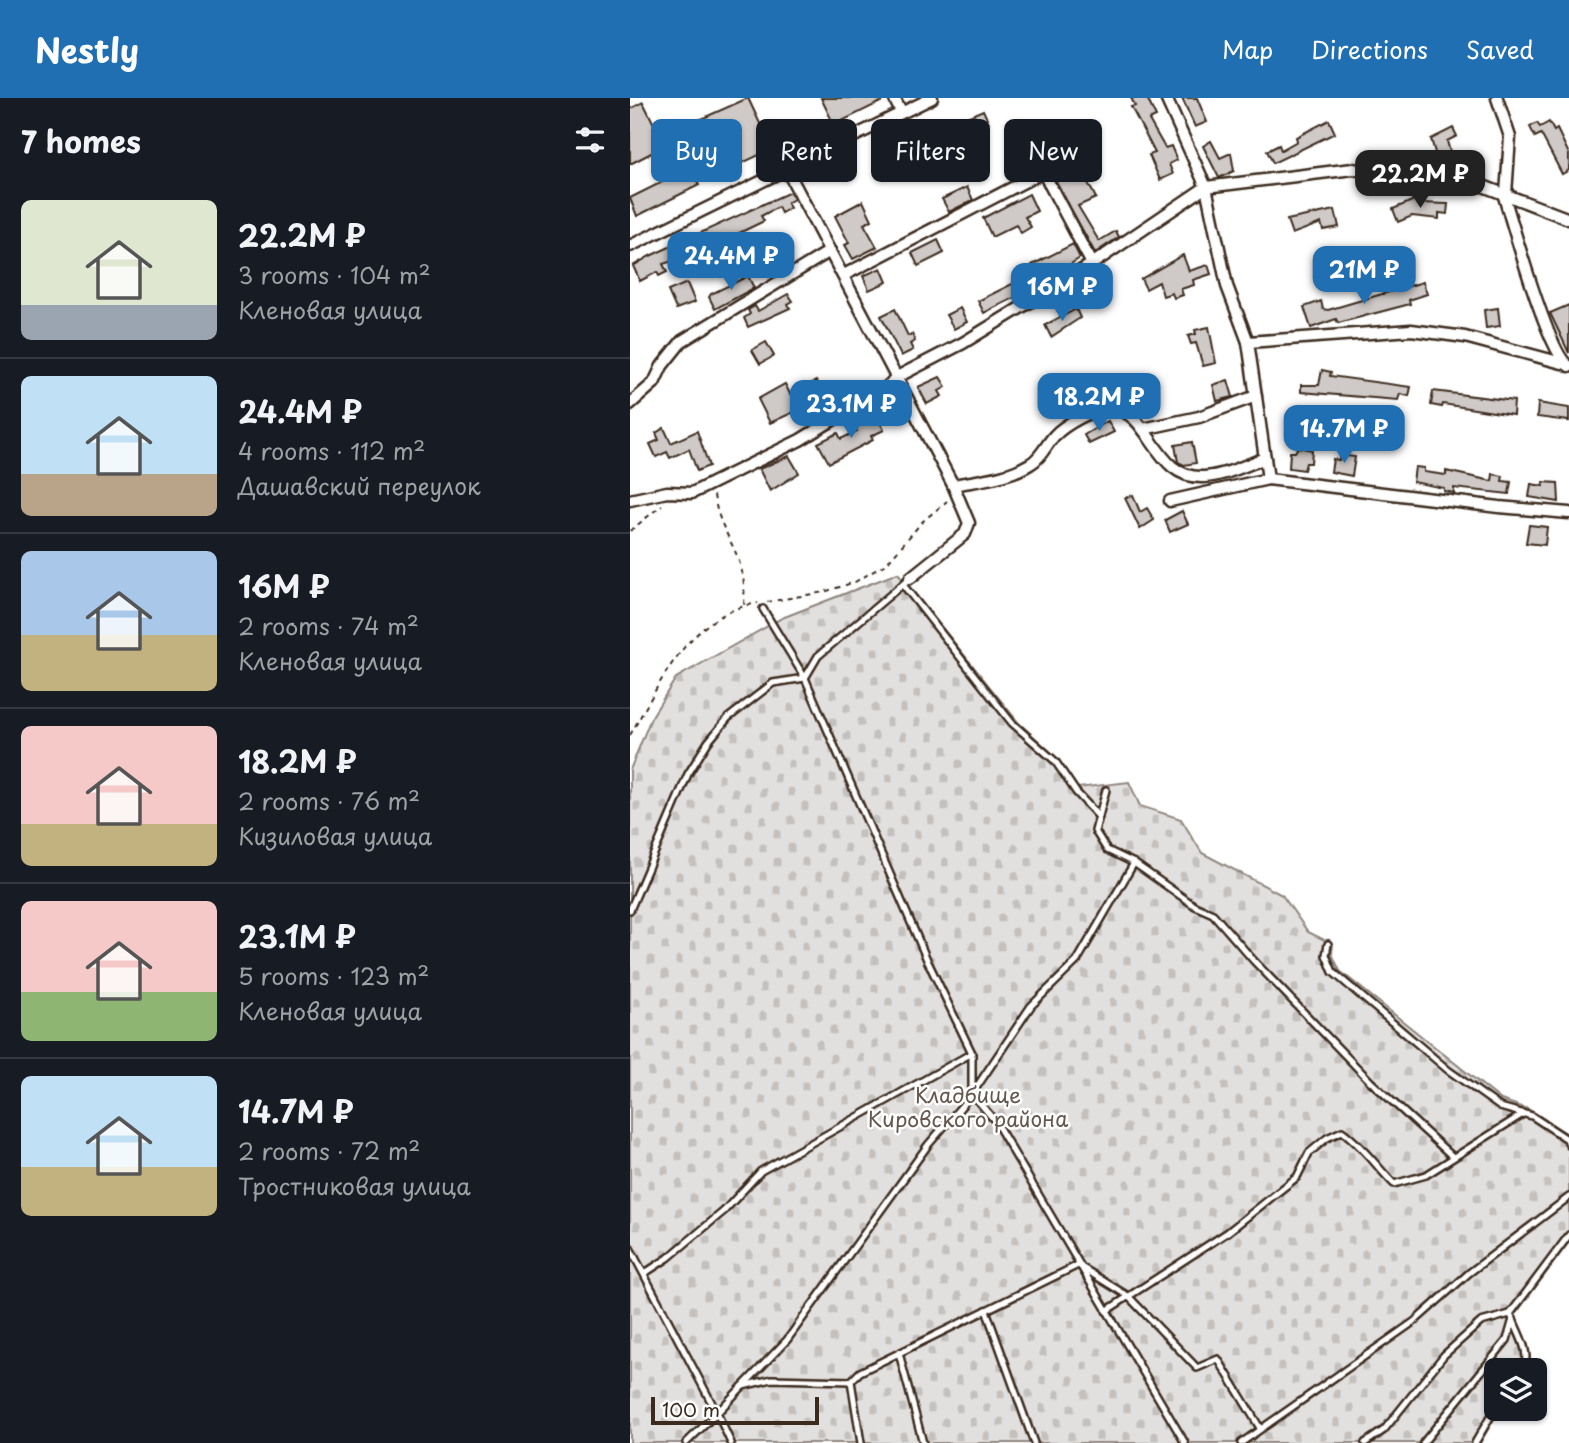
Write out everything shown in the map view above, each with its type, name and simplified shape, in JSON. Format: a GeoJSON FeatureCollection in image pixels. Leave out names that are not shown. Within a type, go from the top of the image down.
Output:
{"type":"FeatureCollection","features":[{"type":"Feature","properties":{"kind":"street"},"geometry":{"type":"LineString","coordinates":[[894,98],[901,112]]}},
{"type":"Feature","properties":{"kind":"street"},"geometry":{"type":"LineString","coordinates":[[857,134],[932,98]]}},
{"type":"Feature","properties":{"kind":"street"},"geometry":{"type":"LineString","coordinates":[[1166,98],[1206,187],[1227,286],[1248,342],[1268,479]]}},
{"type":"Feature","properties":{"kind":"street"},"geometry":{"type":"LineString","coordinates":[[1497,98],[1510,137],[1505,194],[1547,329],[1565,364]]}},
{"type":"Feature","properties":{"kind":"street"},"geometry":{"type":"LineString","coordinates":[[630,500],[667,492],[692,493],[800,440],[887,387],[897,377],[963,343],[1092,264],[1206,187],[1353,169],[1401,179],[1446,179],[1505,194],[1569,219]]}},
{"type":"Feature","properties":{"kind":"street"},"geometry":{"type":"LineString","coordinates":[[844,275],[1043,172],[1092,264]]}},
{"type":"Feature","properties":{"kind":"street"},"geometry":{"type":"LineString","coordinates":[[630,246],[762,182]]}},
{"type":"Feature","properties":{"kind":"street"},"geometry":{"type":"LineString","coordinates":[[793,182],[955,488],[969,523],[965,534],[907,582]]}},
{"type":"Feature","properties":{"kind":"street"},"geometry":{"type":"LineString","coordinates":[[630,404],[654,383],[662,366],[682,341],[830,251]]}},
{"type":"Feature","properties":{"kind":"street"},"geometry":{"type":"LineString","coordinates":[[1248,342],[1410,330],[1465,337],[1565,364]]}},
{"type":"Feature","properties":{"kind":"street"},"geometry":{"type":"LineString","coordinates":[[1143,429],[1199,417],[1256,396]]}},
{"type":"Feature","properties":{"kind":"street"},"geometry":{"type":"LineString","coordinates":[[955,488],[1020,470],[1034,462],[1055,434],[1103,408],[1114,408],[1143,429],[1165,463],[1195,477],[1217,474],[1265,458]]}},
{"type":"Feature","properties":{"kind":"street"},"geometry":{"type":"LineString","coordinates":[[1170,501],[1268,479],[1569,513]]}},
{"type":"Feature","properties":{"kind":"lane"},"geometry":{"type":"LineString","coordinates":[[805,678],[818,656],[907,582],[1012,723],[1055,761],[1076,792],[1099,817]]}},
{"type":"Feature","properties":{"kind":"lane"},"geometry":{"type":"LineString","coordinates":[[762,609],[805,678],[928,962],[972,1053],[972,1094],[995,1121],[1185,1443]]}},
{"type":"Feature","properties":{"kind":"lane"},"geometry":{"type":"LineString","coordinates":[[630,910],[688,774],[708,741],[728,718],[774,683],[805,678]]}},
{"type":"Feature","properties":{"kind":"lane"},"geometry":{"type":"LineString","coordinates":[[1106,790],[1095,831],[1107,850],[1134,863],[1195,906],[1213,914],[1254,961],[1371,1082],[1453,1157]]}},
{"type":"Feature","properties":{"kind":"lane"},"geometry":{"type":"LineString","coordinates":[[686,1443],[787,1340],[928,1145],[972,1094],[1031,1006],[1077,961],[1134,863]]}},
{"type":"Feature","properties":{"kind":"lane"},"geometry":{"type":"LineString","coordinates":[[1328,944],[1326,956],[1333,972],[1448,1070],[1500,1107],[1523,1114],[1567,1139],[1569,1145]]}},
{"type":"Feature","properties":{"kind":"lane"},"geometry":{"type":"LineString","coordinates":[[645,1273],[668,1258],[724,1211],[761,1171],[972,1053]]}},
{"type":"Feature","properties":{"kind":"lane"},"geometry":{"type":"LineString","coordinates":[[1106,1311],[1227,1232],[1297,1177],[1310,1153],[1327,1138],[1342,1131],[1360,1144],[1374,1165],[1394,1184],[1419,1178],[1523,1114]]}},
{"type":"Feature","properties":{"kind":"lane"},"geometry":{"type":"LineString","coordinates":[[1241,1443],[1415,1321],[1469,1273],[1569,1197]]}},
{"type":"Feature","properties":{"kind":"lane"},"geometry":{"type":"LineString","coordinates":[[1423,1443],[1507,1340],[1511,1317],[1569,1236]]}},
{"type":"Feature","properties":{"kind":"lane"},"geometry":{"type":"LineString","coordinates":[[630,1248],[731,1443]]}},
{"type":"Feature","properties":{"kind":"lane"},"geometry":{"type":"LineString","coordinates":[[1078,1265],[1128,1297],[1197,1368],[1218,1359],[1260,1428]]}},
{"type":"Feature","properties":{"kind":"lane"},"geometry":{"type":"LineString","coordinates":[[743,1386],[772,1380],[851,1381],[860,1372],[1078,1265]]}},
{"type":"Feature","properties":{"kind":"lane"},"geometry":{"type":"LineString","coordinates":[[986,1310],[1034,1443]]}},
{"type":"Feature","properties":{"kind":"lane"},"geometry":{"type":"LineString","coordinates":[[1511,1317],[1524,1346],[1525,1358]]}},
{"type":"Feature","properties":{"kind":"lane"},"geometry":{"type":"LineString","coordinates":[[1365,1443],[1384,1430],[1444,1355],[1481,1322],[1511,1317]]}},
{"type":"Feature","properties":{"kind":"lane"},"geometry":{"type":"LineString","coordinates":[[899,1353],[923,1443]]}},
{"type":"Feature","properties":{"kind":"lane"},"geometry":{"type":"LineString","coordinates":[[851,1381],[861,1443]]}},
{"type":"Feature","properties":{"kind":"lane"},"geometry":{"type":"LineString","coordinates":[[1475,1443],[1488,1421]]}},
{"type":"Feature","properties":{"kind":"path"},"geometry":{"type":"LineString","coordinates":[[713,483],[718,516],[740,557],[746,582],[744,606]]}},
{"type":"Feature","properties":{"kind":"path"},"geometry":{"type":"LineString","coordinates":[[630,735],[670,666],[713,618],[744,606],[824,592],[855,582],[886,564],[955,488]]}},
{"type":"Feature","properties":{"kind":"path"},"geometry":{"type":"LineString","coordinates":[[630,531],[664,503]]}},
{"type":"Feature","properties":{"kind":"green space","name":"Кладбище Кировского района"},"geometry":{"type":"Polygon","coordinates":[[[898,573],[1018,722],[1059,760],[1078,788],[1129,782],[1140,806],[1181,819],[1202,853],[1282,895],[1308,932],[1333,944],[1332,954],[1340,971],[1501,1100],[1528,1109],[1569,1135],[1569,1242],[1515,1315],[1528,1346],[1530,1358],[1484,1358],[1484,1421],[1493,1421],[1480,1443],[630,1443],[630,770],[651,718],[676,678],[782,618],[898,573]]]}},
{"type":"Feature","properties":{"kind":"building"},"geometry":{"type":"Polygon","coordinates":[[[748,98],[758,119],[756,157],[742,163],[742,119],[701,119],[748,98]]]}},
{"type":"Feature","properties":{"kind":"building"},"geometry":{"type":"Polygon","coordinates":[[[821,98],[887,98],[846,119],[831,119],[821,98]]]}},
{"type":"Feature","properties":{"kind":"building"},"geometry":{"type":"Polygon","coordinates":[[[1131,98],[1147,98],[1156,117],[1149,120],[1165,148],[1171,146],[1177,160],[1169,164],[1173,174],[1160,180],[1149,155],[1155,153],[1131,107],[1135,106],[1131,98]]]}},
{"type":"Feature","properties":{"kind":"building"},"geometry":{"type":"Polygon","coordinates":[[[1182,98],[1197,98],[1207,122],[1195,127],[1182,98]]]}},
{"type":"Feature","properties":{"kind":"building"},"geometry":{"type":"Polygon","coordinates":[[[643,102],[652,119],[651,153],[630,164],[630,109],[643,102]]]}},
{"type":"Feature","properties":{"kind":"building"},"geometry":{"type":"Polygon","coordinates":[[[983,110],[987,119],[962,119],[983,110]]]}},
{"type":"Feature","properties":{"kind":"building"},"geometry":{"type":"Polygon","coordinates":[[[1329,120],[1335,133],[1273,163],[1267,151],[1279,145],[1281,150],[1297,141],[1296,137],[1329,120]]]}},
{"type":"Feature","properties":{"kind":"building"},"geometry":{"type":"Polygon","coordinates":[[[1549,122],[1554,131],[1557,129],[1569,154],[1569,170],[1562,174],[1541,134],[1535,137],[1530,127],[1537,123],[1540,127],[1549,122]]]}},
{"type":"Feature","properties":{"kind":"building"},"geometry":{"type":"Polygon","coordinates":[[[1453,128],[1457,136],[1447,141],[1454,166],[1440,170],[1431,139],[1453,128]]]}},
{"type":"Feature","properties":{"kind":"building"},"geometry":{"type":"Polygon","coordinates":[[[1211,141],[1220,158],[1231,153],[1234,171],[1219,178],[1203,146],[1211,141]]]}},
{"type":"Feature","properties":{"kind":"building"},"geometry":{"type":"Polygon","coordinates":[[[662,182],[697,182],[699,185],[637,216],[630,198],[662,182]]]}},
{"type":"Feature","properties":{"kind":"building"},"geometry":{"type":"Polygon","coordinates":[[[1056,182],[1088,182],[1096,198],[1078,206],[1099,241],[1116,231],[1119,237],[1095,253],[1056,182]]]}},
{"type":"Feature","properties":{"kind":"building"},"geometry":{"type":"Polygon","coordinates":[[[967,187],[973,200],[949,212],[942,199],[967,187]]]}},
{"type":"Feature","properties":{"kind":"building"},"geometry":{"type":"Polygon","coordinates":[[[790,192],[794,199],[787,203],[790,208],[781,213],[778,207],[761,216],[764,221],[737,234],[747,257],[738,261],[727,236],[707,246],[705,242],[686,250],[689,256],[663,264],[667,272],[659,276],[657,272],[640,281],[633,266],[790,192]]]}},
{"type":"Feature","properties":{"kind":"building"},"geometry":{"type":"Polygon","coordinates":[[[1029,194],[1037,211],[1025,217],[1031,227],[1021,233],[1016,225],[992,237],[983,218],[1029,194]]]}},
{"type":"Feature","properties":{"kind":"building"},"geometry":{"type":"Polygon","coordinates":[[[1413,198],[1422,199],[1422,203],[1448,204],[1447,214],[1439,213],[1439,219],[1412,216],[1398,222],[1393,209],[1412,201],[1413,198]]]}},
{"type":"Feature","properties":{"kind":"building"},"geometry":{"type":"Polygon","coordinates":[[[863,201],[872,220],[864,224],[877,247],[853,259],[845,245],[849,243],[835,216],[863,201]]]}},
{"type":"Feature","properties":{"kind":"building"},"geometry":{"type":"Polygon","coordinates":[[[1335,210],[1339,227],[1323,230],[1321,223],[1292,234],[1287,220],[1335,210]]]}},
{"type":"Feature","properties":{"kind":"building"},"geometry":{"type":"Polygon","coordinates":[[[938,240],[944,253],[918,266],[912,253],[938,240]]]}},
{"type":"Feature","properties":{"kind":"building"},"geometry":{"type":"Polygon","coordinates":[[[1073,244],[1080,258],[1041,283],[1032,265],[1073,244]]]}},
{"type":"Feature","properties":{"kind":"building"},"geometry":{"type":"Polygon","coordinates":[[[1183,255],[1189,271],[1208,265],[1211,274],[1193,280],[1194,285],[1181,289],[1183,295],[1174,298],[1172,293],[1163,296],[1159,282],[1146,289],[1141,279],[1183,255]]]}},
{"type":"Feature","properties":{"kind":"building"},"geometry":{"type":"Polygon","coordinates":[[[881,268],[887,282],[869,290],[863,276],[881,268]]]}},
{"type":"Feature","properties":{"kind":"building"},"geometry":{"type":"Polygon","coordinates":[[[748,276],[754,288],[715,309],[709,297],[711,294],[748,276]]]}},
{"type":"Feature","properties":{"kind":"building"},"geometry":{"type":"Polygon","coordinates":[[[1016,282],[1022,294],[984,313],[978,301],[1016,282]]]}},
{"type":"Feature","properties":{"kind":"building"},"geometry":{"type":"Polygon","coordinates":[[[1423,282],[1427,294],[1409,300],[1410,304],[1338,323],[1336,319],[1311,328],[1304,307],[1321,301],[1323,309],[1328,310],[1423,282]]]}},
{"type":"Feature","properties":{"kind":"building"},"geometry":{"type":"Polygon","coordinates":[[[687,283],[695,302],[676,309],[668,291],[687,283]]]}},
{"type":"Feature","properties":{"kind":"building"},"geometry":{"type":"Polygon","coordinates":[[[788,294],[793,301],[788,304],[790,308],[748,327],[744,318],[750,314],[748,310],[755,306],[758,311],[788,294]]]}},
{"type":"Feature","properties":{"kind":"building"},"geometry":{"type":"Polygon","coordinates":[[[1569,305],[1569,353],[1550,313],[1569,305]]]}},
{"type":"Feature","properties":{"kind":"building"},"geometry":{"type":"Polygon","coordinates":[[[960,308],[967,322],[954,329],[946,315],[960,308]]]}},
{"type":"Feature","properties":{"kind":"building"},"geometry":{"type":"Polygon","coordinates":[[[1498,308],[1500,326],[1486,328],[1484,310],[1498,308]]]}},
{"type":"Feature","properties":{"kind":"building"},"geometry":{"type":"Polygon","coordinates":[[[895,309],[908,336],[912,334],[915,341],[910,344],[913,350],[901,356],[881,316],[895,309]]]}},
{"type":"Feature","properties":{"kind":"building"},"geometry":{"type":"Polygon","coordinates":[[[1076,309],[1080,318],[1051,337],[1045,325],[1076,309]]]}},
{"type":"Feature","properties":{"kind":"building"},"geometry":{"type":"Polygon","coordinates":[[[1209,327],[1216,363],[1203,366],[1196,343],[1191,344],[1188,336],[1196,334],[1195,330],[1209,327]]]}},
{"type":"Feature","properties":{"kind":"building"},"geometry":{"type":"Polygon","coordinates":[[[766,342],[774,356],[760,364],[752,350],[766,342]]]}},
{"type":"Feature","properties":{"kind":"building"},"geometry":{"type":"Polygon","coordinates":[[[1322,370],[1331,372],[1330,376],[1411,387],[1409,396],[1400,394],[1398,400],[1301,392],[1301,385],[1319,385],[1322,370]]]}},
{"type":"Feature","properties":{"kind":"building"},"geometry":{"type":"Polygon","coordinates":[[[940,377],[946,387],[939,391],[942,396],[927,404],[918,387],[940,377]]]}},
{"type":"Feature","properties":{"kind":"building"},"geometry":{"type":"Polygon","coordinates":[[[1105,380],[1112,394],[1094,403],[1092,399],[1066,416],[1058,402],[1105,380]]]}},
{"type":"Feature","properties":{"kind":"building"},"geometry":{"type":"Polygon","coordinates":[[[1228,380],[1233,397],[1217,401],[1213,385],[1228,380]]]}},
{"type":"Feature","properties":{"kind":"building"},"geometry":{"type":"Polygon","coordinates":[[[816,381],[824,394],[803,404],[805,407],[770,423],[758,399],[785,384],[790,394],[816,381]]]}},
{"type":"Feature","properties":{"kind":"building"},"geometry":{"type":"Polygon","coordinates":[[[1433,391],[1514,401],[1513,415],[1443,404],[1442,407],[1431,405],[1433,391]]]}},
{"type":"Feature","properties":{"kind":"building"},"geometry":{"type":"Polygon","coordinates":[[[1538,403],[1569,408],[1569,421],[1537,417],[1538,403]]]}},
{"type":"Feature","properties":{"kind":"building"},"geometry":{"type":"Polygon","coordinates":[[[1296,407],[1311,407],[1309,426],[1294,424],[1296,407]]]}},
{"type":"Feature","properties":{"kind":"building"},"geometry":{"type":"Polygon","coordinates":[[[877,416],[884,430],[871,436],[873,440],[829,463],[818,443],[838,433],[841,439],[857,431],[855,426],[877,416]]]}},
{"type":"Feature","properties":{"kind":"building"},"geometry":{"type":"Polygon","coordinates":[[[1108,421],[1114,432],[1089,444],[1084,435],[1108,421]]]}},
{"type":"Feature","properties":{"kind":"building"},"geometry":{"type":"Polygon","coordinates":[[[664,428],[671,443],[697,431],[709,466],[697,471],[689,449],[670,458],[667,452],[656,457],[650,444],[659,440],[656,433],[664,428]]]}},
{"type":"Feature","properties":{"kind":"building"},"geometry":{"type":"Polygon","coordinates":[[[1192,442],[1196,463],[1184,465],[1178,462],[1175,445],[1192,442]]]}},
{"type":"Feature","properties":{"kind":"building"},"geometry":{"type":"Polygon","coordinates":[[[1298,447],[1312,450],[1311,463],[1306,463],[1304,470],[1289,468],[1290,452],[1295,452],[1298,447]]]}},
{"type":"Feature","properties":{"kind":"building"},"geometry":{"type":"Polygon","coordinates":[[[1340,455],[1355,457],[1352,476],[1331,472],[1333,459],[1339,460],[1340,455]]]}},
{"type":"Feature","properties":{"kind":"building"},"geometry":{"type":"Polygon","coordinates":[[[789,456],[799,473],[770,491],[759,469],[789,456]]]}},
{"type":"Feature","properties":{"kind":"building"},"geometry":{"type":"Polygon","coordinates":[[[1415,467],[1424,468],[1424,472],[1446,475],[1446,471],[1492,481],[1493,474],[1503,476],[1502,481],[1511,482],[1509,494],[1454,488],[1454,493],[1444,491],[1444,488],[1413,482],[1415,467]]]}},
{"type":"Feature","properties":{"kind":"building"},"geometry":{"type":"Polygon","coordinates":[[[1543,482],[1558,483],[1559,502],[1529,497],[1531,484],[1543,486],[1543,482]]]}},
{"type":"Feature","properties":{"kind":"building"},"geometry":{"type":"Polygon","coordinates":[[[1133,495],[1140,512],[1147,508],[1154,520],[1140,529],[1125,498],[1133,495]]]}},
{"type":"Feature","properties":{"kind":"building"},"geometry":{"type":"Polygon","coordinates":[[[1182,511],[1188,524],[1170,532],[1165,520],[1182,511]]]}},
{"type":"Feature","properties":{"kind":"building"},"geometry":{"type":"Polygon","coordinates":[[[1529,525],[1547,527],[1545,545],[1526,543],[1529,525]]]}}]}
